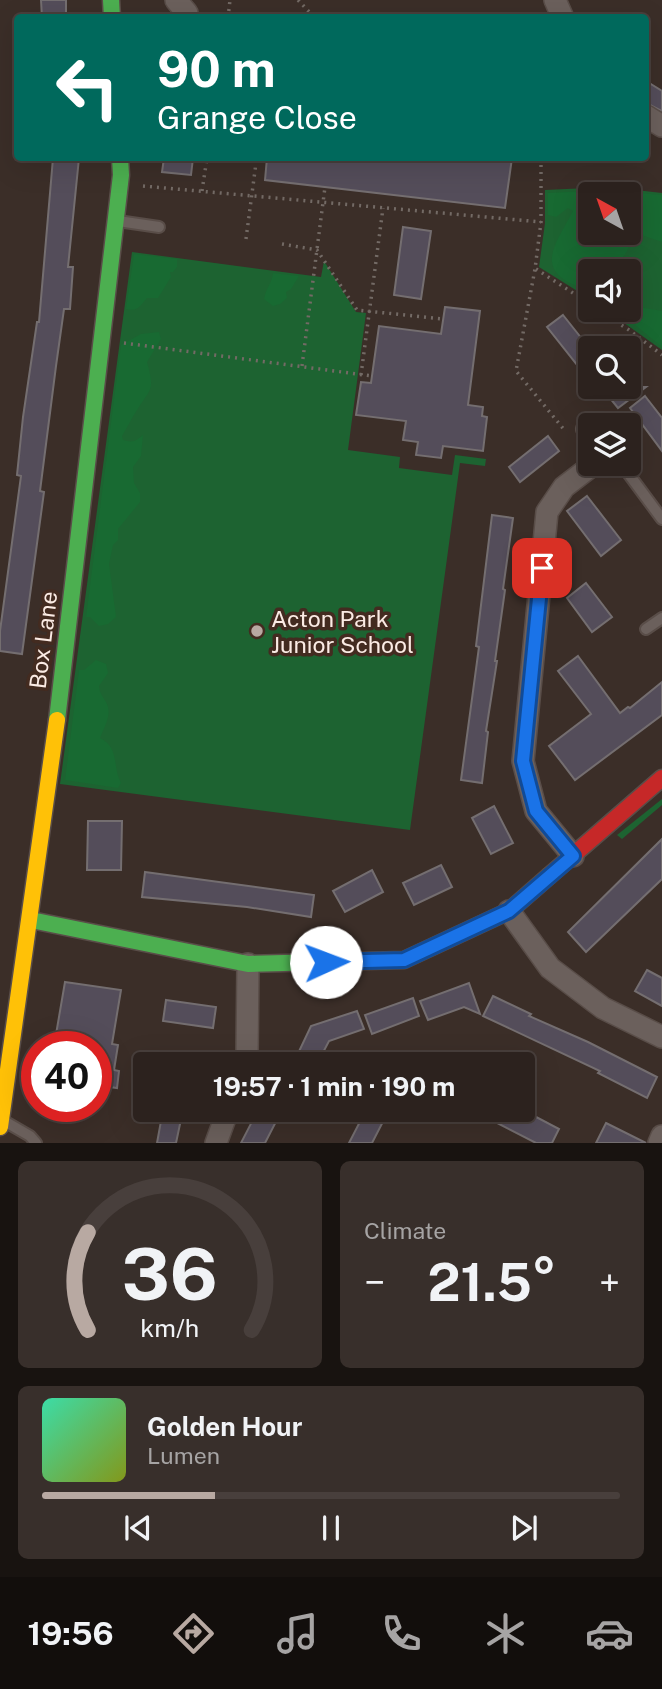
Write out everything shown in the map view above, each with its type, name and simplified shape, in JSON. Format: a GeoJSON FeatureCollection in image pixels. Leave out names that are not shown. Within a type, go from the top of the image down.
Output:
{"type":"FeatureCollection","features":[{"type":"Feature","properties":{"kind":"street","name":"Box Lane"},"geometry":{"type":"LineString","coordinates":[[1,1124],[31,920],[120,183],[120,161]]}},
{"type":"Feature","properties":{"kind":"street"},"geometry":{"type":"LineString","coordinates":[[573,856],[536,811],[523,761],[547,512],[564,486],[578,476]]}},
{"type":"Feature","properties":{"kind":"street"},"geometry":{"type":"LineString","coordinates":[[31,920],[248,964],[404,960],[509,911],[662,778]]}},
{"type":"Feature","properties":{"kind":"street"},"geometry":{"type":"LineString","coordinates":[[509,911],[550,968],[603,1009],[662,1037]]}},
{"type":"Feature","properties":{"kind":"street"},"geometry":{"type":"LineString","coordinates":[[247,1052],[248,964]]}},
{"type":"Feature","properties":{"kind":"street"},"geometry":{"type":"LineString","coordinates":[[216,1143],[224,1122]]}},
{"type":"Feature","properties":{"kind":"street"},"geometry":{"type":"LineString","coordinates":[[659,1143],[662,1136]]}},
{"type":"Feature","properties":{"kind":"lane"},"geometry":{"type":"LineString","coordinates":[[115,220],[159,227]]}},
{"type":"Feature","properties":{"kind":"lane"},"geometry":{"type":"LineString","coordinates":[[630,476],[662,519]]}},
{"type":"Feature","properties":{"kind":"lane"},"geometry":{"type":"LineString","coordinates":[[646,629],[662,618]]}},
{"type":"Feature","properties":{"kind":"lane"},"geometry":{"type":"LineString","coordinates":[[1,1124],[19,1129],[37,1143]]}},
{"type":"Feature","properties":{"kind":"path"},"geometry":{"type":"LineString","coordinates":[[298,0],[311,14]]}},
{"type":"Feature","properties":{"kind":"path"},"geometry":{"type":"LineString","coordinates":[[202,191],[207,161]]}},
{"type":"Feature","properties":{"kind":"path"},"geometry":{"type":"LineString","coordinates":[[541,161],[541,222],[516,371],[578,429]]}},
{"type":"Feature","properties":{"kind":"path"},"geometry":{"type":"LineString","coordinates":[[246,239],[256,163]]}},
{"type":"Feature","properties":{"kind":"path"},"geometry":{"type":"LineString","coordinates":[[120,183],[541,222]]}},
{"type":"Feature","properties":{"kind":"path"},"geometry":{"type":"LineString","coordinates":[[302,366],[326,187]]}},
{"type":"Feature","properties":{"kind":"path"},"geometry":{"type":"LineString","coordinates":[[361,375],[383,208]]}},
{"type":"Feature","properties":{"kind":"path"},"geometry":{"type":"LineString","coordinates":[[282,244],[317,250],[357,310],[443,319]]}},
{"type":"Feature","properties":{"kind":"path"},"geometry":{"type":"LineString","coordinates":[[535,269],[578,296]]}},
{"type":"Feature","properties":{"kind":"path"},"geometry":{"type":"LineString","coordinates":[[615,322],[662,355]]}},
{"type":"Feature","properties":{"kind":"path"},"geometry":{"type":"LineString","coordinates":[[101,340],[372,376]]}},
{"type":"Feature","properties":{"kind":"green space"},"geometry":{"type":"Polygon","coordinates":[[[578,188],[578,245],[641,245],[641,191],[662,193],[662,350],[623,322],[641,322],[641,259],[578,259],[578,291],[539,267],[545,223],[545,190],[578,188]]]}},
{"type":"Feature","properties":{"kind":"green space"},"geometry":{"type":"Polygon","coordinates":[[[578,191],[578,245],[630,245],[622,259],[578,259],[578,286],[560,276],[552,259],[559,237],[573,211],[568,208],[556,217],[548,215],[548,193],[578,191]]]}},
{"type":"Feature","properties":{"kind":"green space"},"geometry":{"type":"Polygon","coordinates":[[[641,193],[662,195],[662,242],[641,233],[641,193]]]}},
{"type":"Feature","properties":{"kind":"green space","name":"Acton Park Junior School"},"geometry":{"type":"Polygon","coordinates":[[[132,252],[321,277],[324,261],[356,312],[366,313],[348,450],[400,457],[399,468],[452,475],[455,455],[486,459],[485,466],[460,463],[410,830],[60,784],[132,252]]]}},
{"type":"Feature","properties":{"kind":"green space"},"geometry":{"type":"Polygon","coordinates":[[[134,254],[177,259],[177,267],[170,272],[171,277],[158,298],[147,298],[138,308],[130,310],[126,309],[134,254]]]}},
{"type":"Feature","properties":{"kind":"green space"},"geometry":{"type":"Polygon","coordinates":[[[273,273],[299,276],[286,292],[287,298],[273,306],[264,299],[273,273]]]}},
{"type":"Feature","properties":{"kind":"green space"},"geometry":{"type":"Polygon","coordinates":[[[641,307],[662,311],[662,347],[634,324],[641,322],[641,307]]]}},
{"type":"Feature","properties":{"kind":"green space"},"geometry":{"type":"Polygon","coordinates":[[[159,332],[161,339],[147,362],[150,389],[122,436],[123,440],[132,441],[143,435],[141,456],[133,467],[134,483],[140,493],[140,502],[118,529],[118,540],[113,545],[109,564],[116,617],[108,624],[99,626],[90,617],[86,617],[121,345],[141,334],[159,332]]]}},
{"type":"Feature","properties":{"kind":"green space"},"geometry":{"type":"Polygon","coordinates":[[[96,660],[106,664],[108,673],[99,686],[109,711],[100,738],[113,752],[121,783],[118,788],[65,780],[79,670],[84,670],[96,660]]]}},
{"type":"Feature","properties":{"kind":"green space"},"geometry":{"type":"Polygon","coordinates":[[[662,799],[662,805],[622,839],[617,835],[662,799]]]}},
{"type":"Feature","properties":{"kind":"building"},"geometry":{"type":"Polygon","coordinates":[[[41,0],[66,0],[66,14],[42,14],[41,0]]]}},
{"type":"Feature","properties":{"kind":"building"},"geometry":{"type":"Polygon","coordinates":[[[649,83],[662,91],[662,111],[649,104],[649,83]]]}},
{"type":"Feature","properties":{"kind":"building"},"geometry":{"type":"Polygon","coordinates":[[[53,161],[79,161],[68,267],[73,267],[70,309],[64,309],[56,366],[40,491],[44,492],[22,654],[0,651],[0,631],[21,476],[17,475],[23,417],[39,322],[53,161]]]}},
{"type":"Feature","properties":{"kind":"building"},"geometry":{"type":"Polygon","coordinates":[[[164,161],[193,161],[191,175],[162,172],[164,161]]]}},
{"type":"Feature","properties":{"kind":"building"},"geometry":{"type":"Polygon","coordinates":[[[267,161],[512,161],[505,208],[265,180],[267,161]]]}},
{"type":"Feature","properties":{"kind":"building"},"geometry":{"type":"Polygon","coordinates":[[[403,227],[431,231],[421,299],[394,295],[403,227]]]}},
{"type":"Feature","properties":{"kind":"building"},"geometry":{"type":"Polygon","coordinates":[[[445,307],[480,311],[468,405],[483,407],[482,416],[487,417],[483,451],[443,446],[441,458],[416,455],[418,442],[403,440],[406,421],[356,415],[361,382],[371,383],[379,326],[441,334],[445,307]]]}},
{"type":"Feature","properties":{"kind":"building"},"geometry":{"type":"Polygon","coordinates":[[[563,315],[580,336],[578,366],[547,327],[563,315]]]}},
{"type":"Feature","properties":{"kind":"building"},"geometry":{"type":"Polygon","coordinates":[[[645,396],[662,418],[662,451],[641,423],[641,413],[634,413],[630,408],[645,396]]]}},
{"type":"Feature","properties":{"kind":"building"},"geometry":{"type":"Polygon","coordinates":[[[611,399],[630,399],[618,408],[611,399]]]}},
{"type":"Feature","properties":{"kind":"building"},"geometry":{"type":"Polygon","coordinates":[[[548,436],[559,451],[520,482],[509,467],[548,436]]]}},
{"type":"Feature","properties":{"kind":"building"},"geometry":{"type":"Polygon","coordinates":[[[587,496],[621,540],[601,556],[567,511],[587,496]]]}},
{"type":"Feature","properties":{"kind":"building"},"geometry":{"type":"Polygon","coordinates":[[[492,515],[513,518],[482,783],[461,780],[479,647],[476,646],[492,515]]]}},
{"type":"Feature","properties":{"kind":"building"},"geometry":{"type":"Polygon","coordinates":[[[586,583],[612,617],[592,632],[567,598],[586,583]]]}},
{"type":"Feature","properties":{"kind":"building"},"geometry":{"type":"Polygon","coordinates":[[[578,656],[620,713],[662,682],[662,715],[575,780],[549,746],[591,714],[558,671],[578,656]]]}},
{"type":"Feature","properties":{"kind":"building"},"geometry":{"type":"Polygon","coordinates":[[[494,806],[513,843],[491,854],[472,818],[494,806]]]}},
{"type":"Feature","properties":{"kind":"building"},"geometry":{"type":"Polygon","coordinates":[[[88,821],[122,821],[121,870],[87,870],[88,821]]]}},
{"type":"Feature","properties":{"kind":"building"},"geometry":{"type":"Polygon","coordinates":[[[662,839],[662,879],[586,952],[568,932],[662,839]]]}},
{"type":"Feature","properties":{"kind":"building"},"geometry":{"type":"Polygon","coordinates":[[[441,865],[452,887],[414,905],[403,883],[441,865]]]}},
{"type":"Feature","properties":{"kind":"building"},"geometry":{"type":"Polygon","coordinates":[[[372,870],[383,892],[345,912],[333,891],[372,870]]]}},
{"type":"Feature","properties":{"kind":"building"},"geometry":{"type":"Polygon","coordinates":[[[145,872],[314,895],[311,917],[247,907],[142,897],[145,872]]]}},
{"type":"Feature","properties":{"kind":"building"},"geometry":{"type":"Polygon","coordinates":[[[647,970],[662,978],[662,1006],[635,991],[647,970]]]}},
{"type":"Feature","properties":{"kind":"building"},"geometry":{"type":"Polygon","coordinates":[[[65,982],[121,990],[112,1044],[112,1031],[57,1031],[65,982]]]}},
{"type":"Feature","properties":{"kind":"building"},"geometry":{"type":"Polygon","coordinates":[[[469,983],[480,1014],[464,1007],[428,1020],[420,1001],[469,983]]]}},
{"type":"Feature","properties":{"kind":"building"},"geometry":{"type":"Polygon","coordinates":[[[493,996],[657,1077],[647,1098],[598,1073],[600,1071],[483,1016],[493,996]]]}},
{"type":"Feature","properties":{"kind":"building"},"geometry":{"type":"Polygon","coordinates":[[[413,998],[419,1016],[372,1034],[365,1015],[413,998]]]}},
{"type":"Feature","properties":{"kind":"building"},"geometry":{"type":"Polygon","coordinates":[[[166,1000],[216,1007],[213,1028],[163,1021],[166,1000]]]}},
{"type":"Feature","properties":{"kind":"building"},"geometry":{"type":"Polygon","coordinates":[[[357,1011],[364,1029],[329,1041],[323,1052],[299,1052],[311,1026],[357,1011]]]}},
{"type":"Feature","properties":{"kind":"building"},"geometry":{"type":"Polygon","coordinates":[[[112,1044],[118,1045],[114,1070],[119,1071],[117,1088],[112,1087],[112,1044]]]}},
{"type":"Feature","properties":{"kind":"building"},"geometry":{"type":"Polygon","coordinates":[[[535,1116],[559,1129],[552,1143],[536,1143],[495,1122],[535,1122],[535,1116]]]}},
{"type":"Feature","properties":{"kind":"building"},"geometry":{"type":"Polygon","coordinates":[[[161,1122],[180,1122],[176,1143],[157,1143],[161,1122]]]}},
{"type":"Feature","properties":{"kind":"building"},"geometry":{"type":"Polygon","coordinates":[[[252,1122],[276,1122],[265,1143],[241,1143],[252,1122]]]}},
{"type":"Feature","properties":{"kind":"building"},"geometry":{"type":"Polygon","coordinates":[[[360,1122],[383,1122],[372,1143],[349,1143],[360,1122]]]}},
{"type":"Feature","properties":{"kind":"building"},"geometry":{"type":"Polygon","coordinates":[[[606,1123],[646,1143],[596,1143],[606,1123]]]}},
{"type":"Feature","properties":{"kind":"traffic: fast"},"geometry":{"type":"LineString","coordinates":[[111,0],[112,14]]}},
{"type":"Feature","properties":{"kind":"traffic: fast"},"geometry":{"type":"LineString","coordinates":[[57,720],[121,175],[120,161]]}},
{"type":"Feature","properties":{"kind":"traffic: fast"},"geometry":{"type":"LineString","coordinates":[[31,920],[248,964],[404,960],[509,911],[549,876]]}},
{"type":"Feature","properties":{"kind":"traffic: slow"},"geometry":{"type":"LineString","coordinates":[[0,1127],[57,720]]}},
{"type":"Feature","properties":{"kind":"traffic: jam"},"geometry":{"type":"LineString","coordinates":[[549,876],[662,778]]}},
{"type":"Feature","properties":{"kind":"place","name":"Acton Park Junior School"},"geometry":{"type":"Point","coordinates":[257,631]}},
{"type":"Feature","properties":{"kind":"route"},"geometry":{"type":"LineString","coordinates":[[326,962],[404,960],[509,911],[573,856],[536,811],[523,761],[542,568]]}}]}
